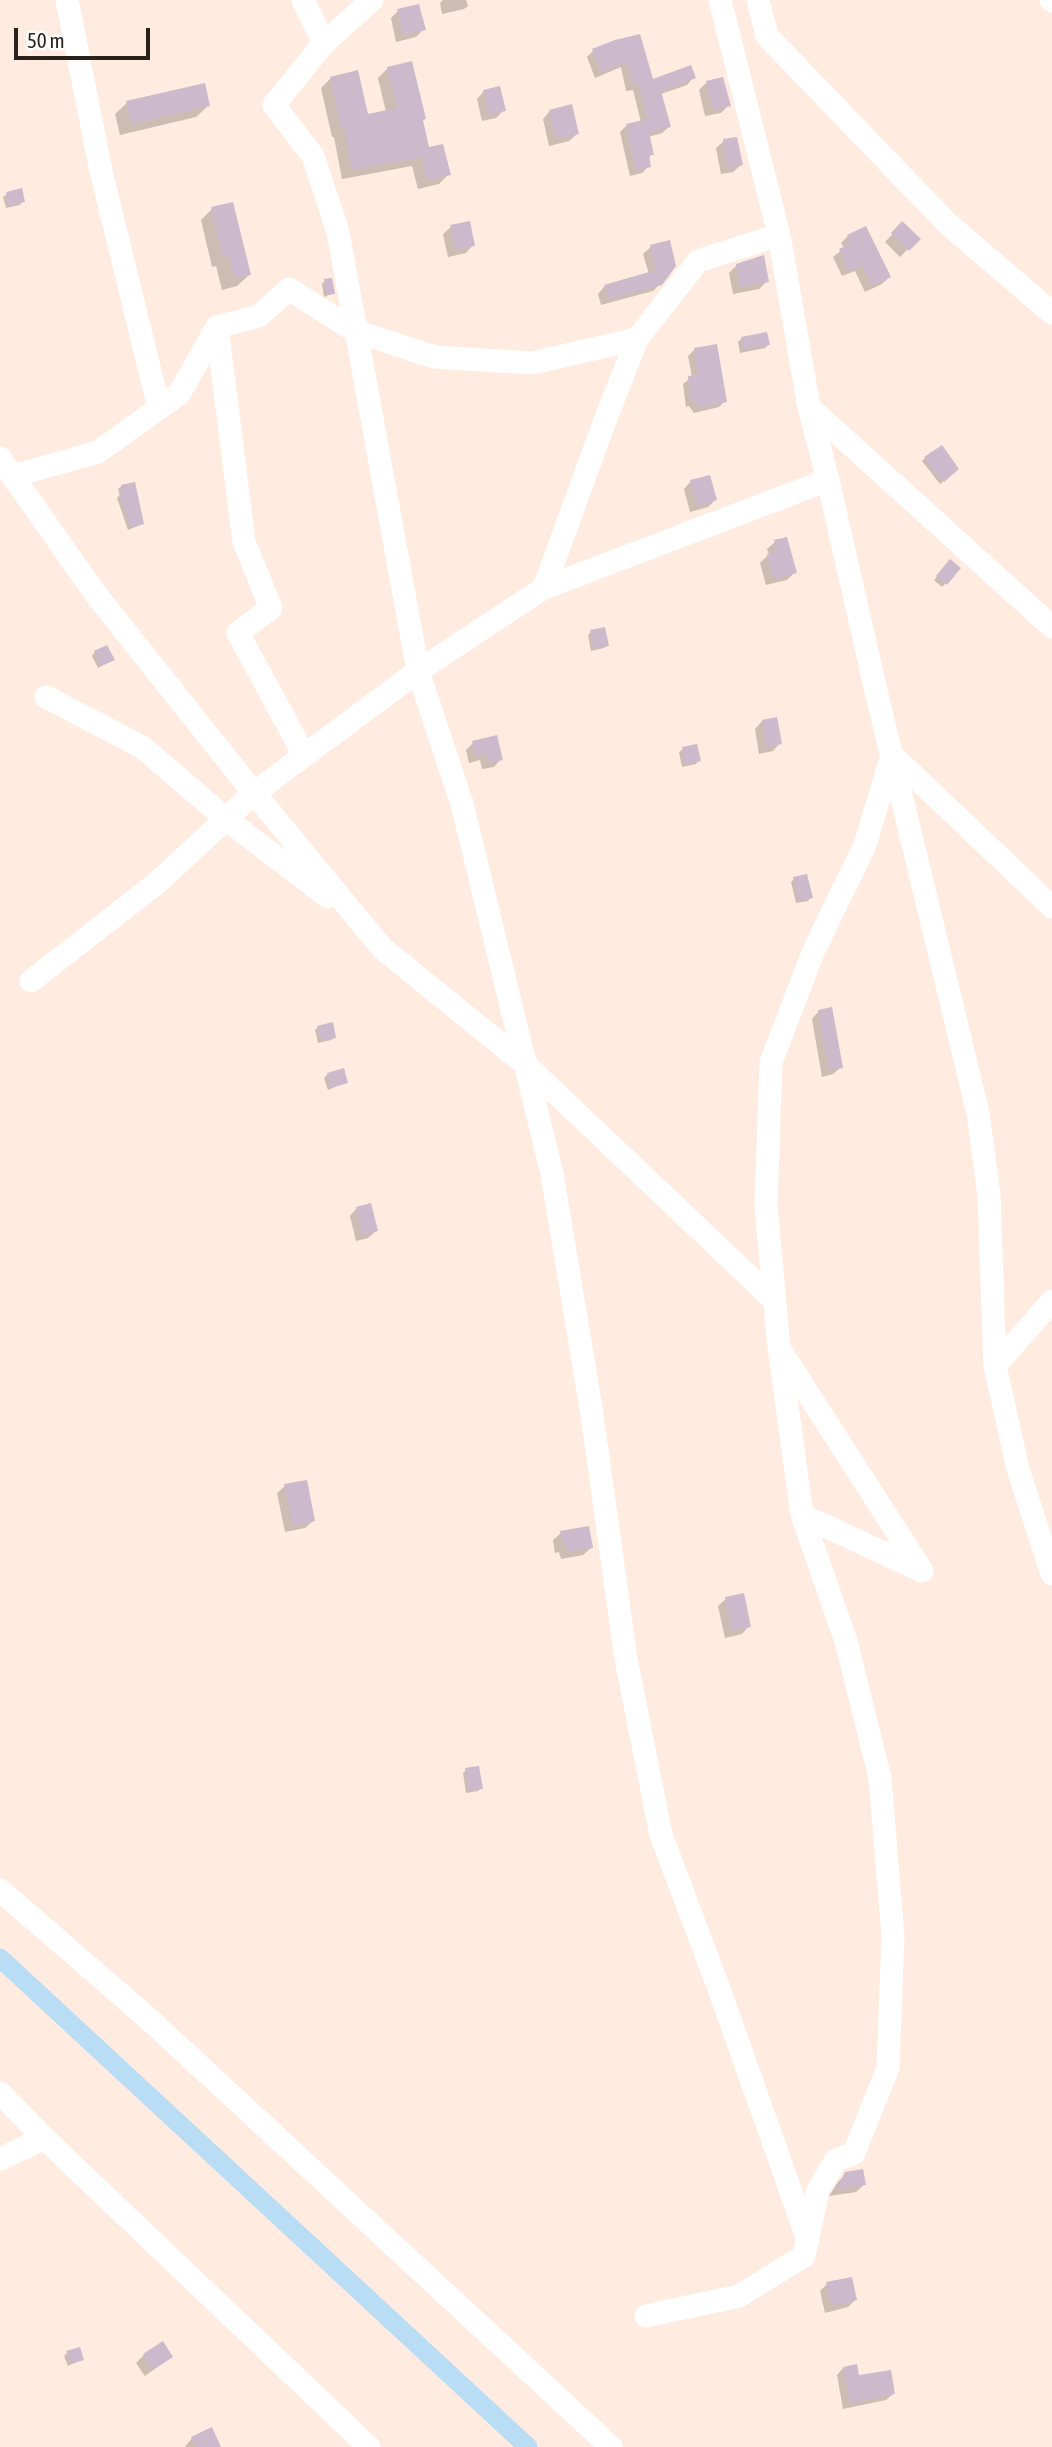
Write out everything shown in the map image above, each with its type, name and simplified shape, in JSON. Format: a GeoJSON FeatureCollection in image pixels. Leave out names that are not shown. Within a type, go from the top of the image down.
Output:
{"type":"FeatureCollection","features":[{"type":"Feature","properties":{"kind":"street"},"geometry":{"type":"LineString","coordinates":[[68,0],[100,171],[159,408]]}},
{"type":"Feature","properties":{"kind":"street"},"geometry":{"type":"LineString","coordinates":[[303,0],[324,43]]}},
{"type":"Feature","properties":{"kind":"street"},"geometry":{"type":"LineString","coordinates":[[372,0],[324,43],[274,105],[313,156],[338,232],[418,671],[462,804],[552,1174],[592,1415],[626,1659],[661,1835],[808,2239]]}},
{"type":"Feature","properties":{"kind":"street"},"geometry":{"type":"LineString","coordinates":[[720,0],[779,235],[809,407],[978,1113],[989,1195],[995,1366],[1018,1469],[1052,1574]]}},
{"type":"Feature","properties":{"kind":"street"},"geometry":{"type":"LineString","coordinates":[[758,0],[767,37],[947,223],[1052,313]]}},
{"type":"Feature","properties":{"kind":"street"},"geometry":{"type":"LineString","coordinates":[[544,588],[637,339],[698,261],[779,235]]}},
{"type":"Feature","properties":{"kind":"street"},"geometry":{"type":"LineString","coordinates":[[637,339],[532,363],[434,356],[355,331],[289,289],[259,316],[217,327],[179,394],[98,452],[6,467],[97,596],[382,948],[525,1064],[774,1300]]}},
{"type":"Feature","properties":{"kind":"street"},"geometry":{"type":"LineString","coordinates":[[217,327],[244,541],[271,608],[238,633],[304,755]]}},
{"type":"Feature","properties":{"kind":"street"},"geometry":{"type":"LineString","coordinates":[[809,407],[1052,627]]}},
{"type":"Feature","properties":{"kind":"street"},"geometry":{"type":"LineString","coordinates":[[31,981],[157,883],[254,793],[418,671],[544,588],[828,480]]}},
{"type":"Feature","properties":{"kind":"street"},"geometry":{"type":"LineString","coordinates":[[46,697],[142,747],[226,819],[359,920]]}},
{"type":"Feature","properties":{"kind":"street"},"geometry":{"type":"LineString","coordinates":[[892,755],[1052,907]]}},
{"type":"Feature","properties":{"kind":"street"},"geometry":{"type":"LineString","coordinates":[[646,2316],[739,2296],[804,2256],[818,2190],[836,2160],[854,2153],[888,2068],[893,1936],[880,1778],[846,1641],[802,1516],[779,1347],[766,1207],[771,1062],[814,950],[865,845],[892,755]]}},
{"type":"Feature","properties":{"kind":"street"},"geometry":{"type":"LineString","coordinates":[[995,1366],[1052,1301]]}},
{"type":"Feature","properties":{"kind":"street"},"geometry":{"type":"LineString","coordinates":[[779,1347],[922,1571],[802,1516]]}},
{"type":"Feature","properties":{"kind":"street"},"geometry":{"type":"LineString","coordinates":[[0,1890],[150,2020],[611,2447]]}},
{"type":"Feature","properties":{"kind":"street"},"geometry":{"type":"LineString","coordinates":[[0,2093],[369,2447]]}},
{"type":"Feature","properties":{"kind":"street"},"geometry":{"type":"LineString","coordinates":[[0,2159],[44,2138]]}},
{"type":"Feature","properties":{"kind":"building"},"geometry":{"type":"Polygon","coordinates":[[[419,4],[426,30],[403,35],[397,9],[419,4]]]}},
{"type":"Feature","properties":{"kind":"building"},"geometry":{"type":"Polygon","coordinates":[[[640,34],[653,79],[691,65],[696,78],[661,91],[671,127],[649,132],[654,155],[649,155],[651,167],[636,170],[626,124],[648,119],[639,84],[633,85],[627,62],[602,72],[592,49],[640,34]]]}},
{"type":"Feature","properties":{"kind":"building"},"geometry":{"type":"Polygon","coordinates":[[[412,61],[426,119],[423,120],[429,147],[443,144],[451,175],[428,180],[422,157],[352,170],[330,77],[358,70],[368,114],[397,108],[387,67],[412,61]]]}},
{"type":"Feature","properties":{"kind":"building"},"geometry":{"type":"Polygon","coordinates":[[[723,77],[731,106],[713,110],[706,81],[723,77]]]}},
{"type":"Feature","properties":{"kind":"building"},"geometry":{"type":"Polygon","coordinates":[[[205,83],[210,106],[131,124],[126,101],[205,83]]]}},
{"type":"Feature","properties":{"kind":"building"},"geometry":{"type":"Polygon","coordinates":[[[500,86],[506,111],[489,114],[483,90],[500,86]]]}},
{"type":"Feature","properties":{"kind":"building"},"geometry":{"type":"Polygon","coordinates":[[[572,104],[579,134],[556,139],[549,110],[572,104]]]}},
{"type":"Feature","properties":{"kind":"building"},"geometry":{"type":"Polygon","coordinates":[[[737,137],[743,165],[728,168],[723,139],[737,137]]]}},
{"type":"Feature","properties":{"kind":"building"},"geometry":{"type":"Polygon","coordinates":[[[22,188],[25,202],[9,206],[6,192],[22,188]]]}},
{"type":"Feature","properties":{"kind":"building"},"geometry":{"type":"Polygon","coordinates":[[[233,202],[251,275],[234,279],[228,255],[223,257],[211,207],[233,202]]]}},
{"type":"Feature","properties":{"kind":"building"},"geometry":{"type":"Polygon","coordinates":[[[470,221],[475,246],[455,250],[450,225],[470,221]]]}},
{"type":"Feature","properties":{"kind":"building"},"geometry":{"type":"Polygon","coordinates":[[[902,221],[921,239],[909,251],[891,233],[902,221]]]}},
{"type":"Feature","properties":{"kind":"building"},"geometry":{"type":"Polygon","coordinates":[[[866,226],[891,277],[872,286],[862,265],[849,271],[839,249],[851,244],[847,235],[866,226]]]}},
{"type":"Feature","properties":{"kind":"building"},"geometry":{"type":"Polygon","coordinates":[[[670,240],[676,266],[662,285],[609,299],[604,285],[656,270],[650,245],[670,240]]]}},
{"type":"Feature","properties":{"kind":"building"},"geometry":{"type":"Polygon","coordinates":[[[764,255],[769,282],[740,287],[736,264],[764,255]]]}},
{"type":"Feature","properties":{"kind":"building"},"geometry":{"type":"Polygon","coordinates":[[[332,278],[335,294],[327,295],[324,279],[332,278]]]}},
{"type":"Feature","properties":{"kind":"building"},"geometry":{"type":"Polygon","coordinates":[[[767,332],[770,345],[743,350],[741,337],[767,332]]]}},
{"type":"Feature","properties":{"kind":"building"},"geometry":{"type":"Polygon","coordinates":[[[717,344],[727,402],[700,408],[696,401],[691,402],[688,376],[698,375],[694,348],[717,344]]]}},
{"type":"Feature","properties":{"kind":"building"},"geometry":{"type":"Polygon","coordinates":[[[942,445],[959,469],[944,482],[924,457],[942,445]]]}},
{"type":"Feature","properties":{"kind":"building"},"geometry":{"type":"Polygon","coordinates":[[[710,475],[717,500],[698,506],[690,480],[710,475]]]}},
{"type":"Feature","properties":{"kind":"building"},"geometry":{"type":"Polygon","coordinates":[[[135,482],[144,524],[131,528],[119,493],[122,492],[121,485],[135,482]]]}},
{"type":"Feature","properties":{"kind":"building"},"geometry":{"type":"Polygon","coordinates":[[[787,537],[797,573],[773,579],[767,554],[777,551],[774,540],[787,537]]]}},
{"type":"Feature","properties":{"kind":"building"},"geometry":{"type":"Polygon","coordinates":[[[950,559],[961,568],[947,585],[936,576],[950,559]]]}},
{"type":"Feature","properties":{"kind":"building"},"geometry":{"type":"Polygon","coordinates":[[[605,627],[609,646],[594,649],[590,630],[605,627]]]}},
{"type":"Feature","properties":{"kind":"building"},"geometry":{"type":"Polygon","coordinates":[[[107,645],[115,660],[101,666],[94,651],[107,645]]]}},
{"type":"Feature","properties":{"kind":"building"},"geometry":{"type":"Polygon","coordinates":[[[777,717],[782,744],[766,747],[762,720],[777,717]]]}},
{"type":"Feature","properties":{"kind":"building"},"geometry":{"type":"Polygon","coordinates":[[[497,735],[503,760],[489,763],[487,754],[476,757],[472,741],[497,735]]]}},
{"type":"Feature","properties":{"kind":"building"},"geometry":{"type":"Polygon","coordinates":[[[697,744],[701,761],[685,764],[682,747],[697,744]]]}},
{"type":"Feature","properties":{"kind":"building"},"geometry":{"type":"Polygon","coordinates":[[[807,874],[813,898],[799,901],[793,877],[807,874]]]}},
{"type":"Feature","properties":{"kind":"building"},"geometry":{"type":"Polygon","coordinates":[[[832,1007],[843,1068],[829,1070],[818,1010],[832,1007]]]}},
{"type":"Feature","properties":{"kind":"building"},"geometry":{"type":"Polygon","coordinates":[[[333,1022],[336,1038],[321,1041],[317,1026],[333,1022]]]}},
{"type":"Feature","properties":{"kind":"building"},"geometry":{"type":"Polygon","coordinates":[[[344,1068],[348,1083],[331,1088],[327,1073],[344,1068]]]}},
{"type":"Feature","properties":{"kind":"building"},"geometry":{"type":"Polygon","coordinates":[[[371,1203],[378,1231],[363,1235],[356,1207],[371,1203]]]}},
{"type":"Feature","properties":{"kind":"building"},"geometry":{"type":"Polygon","coordinates":[[[307,1480],[315,1521],[292,1526],[284,1484],[307,1480]]]}},
{"type":"Feature","properties":{"kind":"building"},"geometry":{"type":"Polygon","coordinates":[[[589,1526],[593,1548],[568,1552],[567,1546],[563,1546],[560,1531],[589,1526]]]}},
{"type":"Feature","properties":{"kind":"building"},"geometry":{"type":"Polygon","coordinates":[[[744,1593],[751,1627],[732,1631],[725,1597],[744,1593]]]}},
{"type":"Feature","properties":{"kind":"building"},"geometry":{"type":"Polygon","coordinates":[[[479,1766],[483,1789],[469,1791],[465,1768],[479,1766]]]}},
{"type":"Feature","properties":{"kind":"building"},"geometry":{"type":"Polygon","coordinates":[[[863,2169],[866,2185],[837,2190],[845,2172],[863,2169]]]}},
{"type":"Feature","properties":{"kind":"building"},"geometry":{"type":"Polygon","coordinates":[[[852,2277],[857,2300],[832,2306],[826,2282],[852,2277]]]}},
{"type":"Feature","properties":{"kind":"building"},"geometry":{"type":"Polygon","coordinates":[[[163,2341],[173,2357],[153,2370],[143,2354],[163,2341]]]}},
{"type":"Feature","properties":{"kind":"building"},"geometry":{"type":"Polygon","coordinates":[[[80,2347],[84,2360],[71,2364],[66,2351],[80,2347]]]}},
{"type":"Feature","properties":{"kind":"building"},"geometry":{"type":"Polygon","coordinates":[[[857,2364],[859,2375],[891,2370],[895,2394],[850,2403],[843,2367],[857,2364]]]}},
{"type":"Feature","properties":{"kind":"building"},"geometry":{"type":"Polygon","coordinates":[[[212,2427],[221,2447],[196,2447],[191,2437],[212,2427]]]}},
{"type":"Feature","properties":{"kind":"waterway"},"geometry":{"type":"LineString","coordinates":[[0,1958],[528,2447]]}}]}
